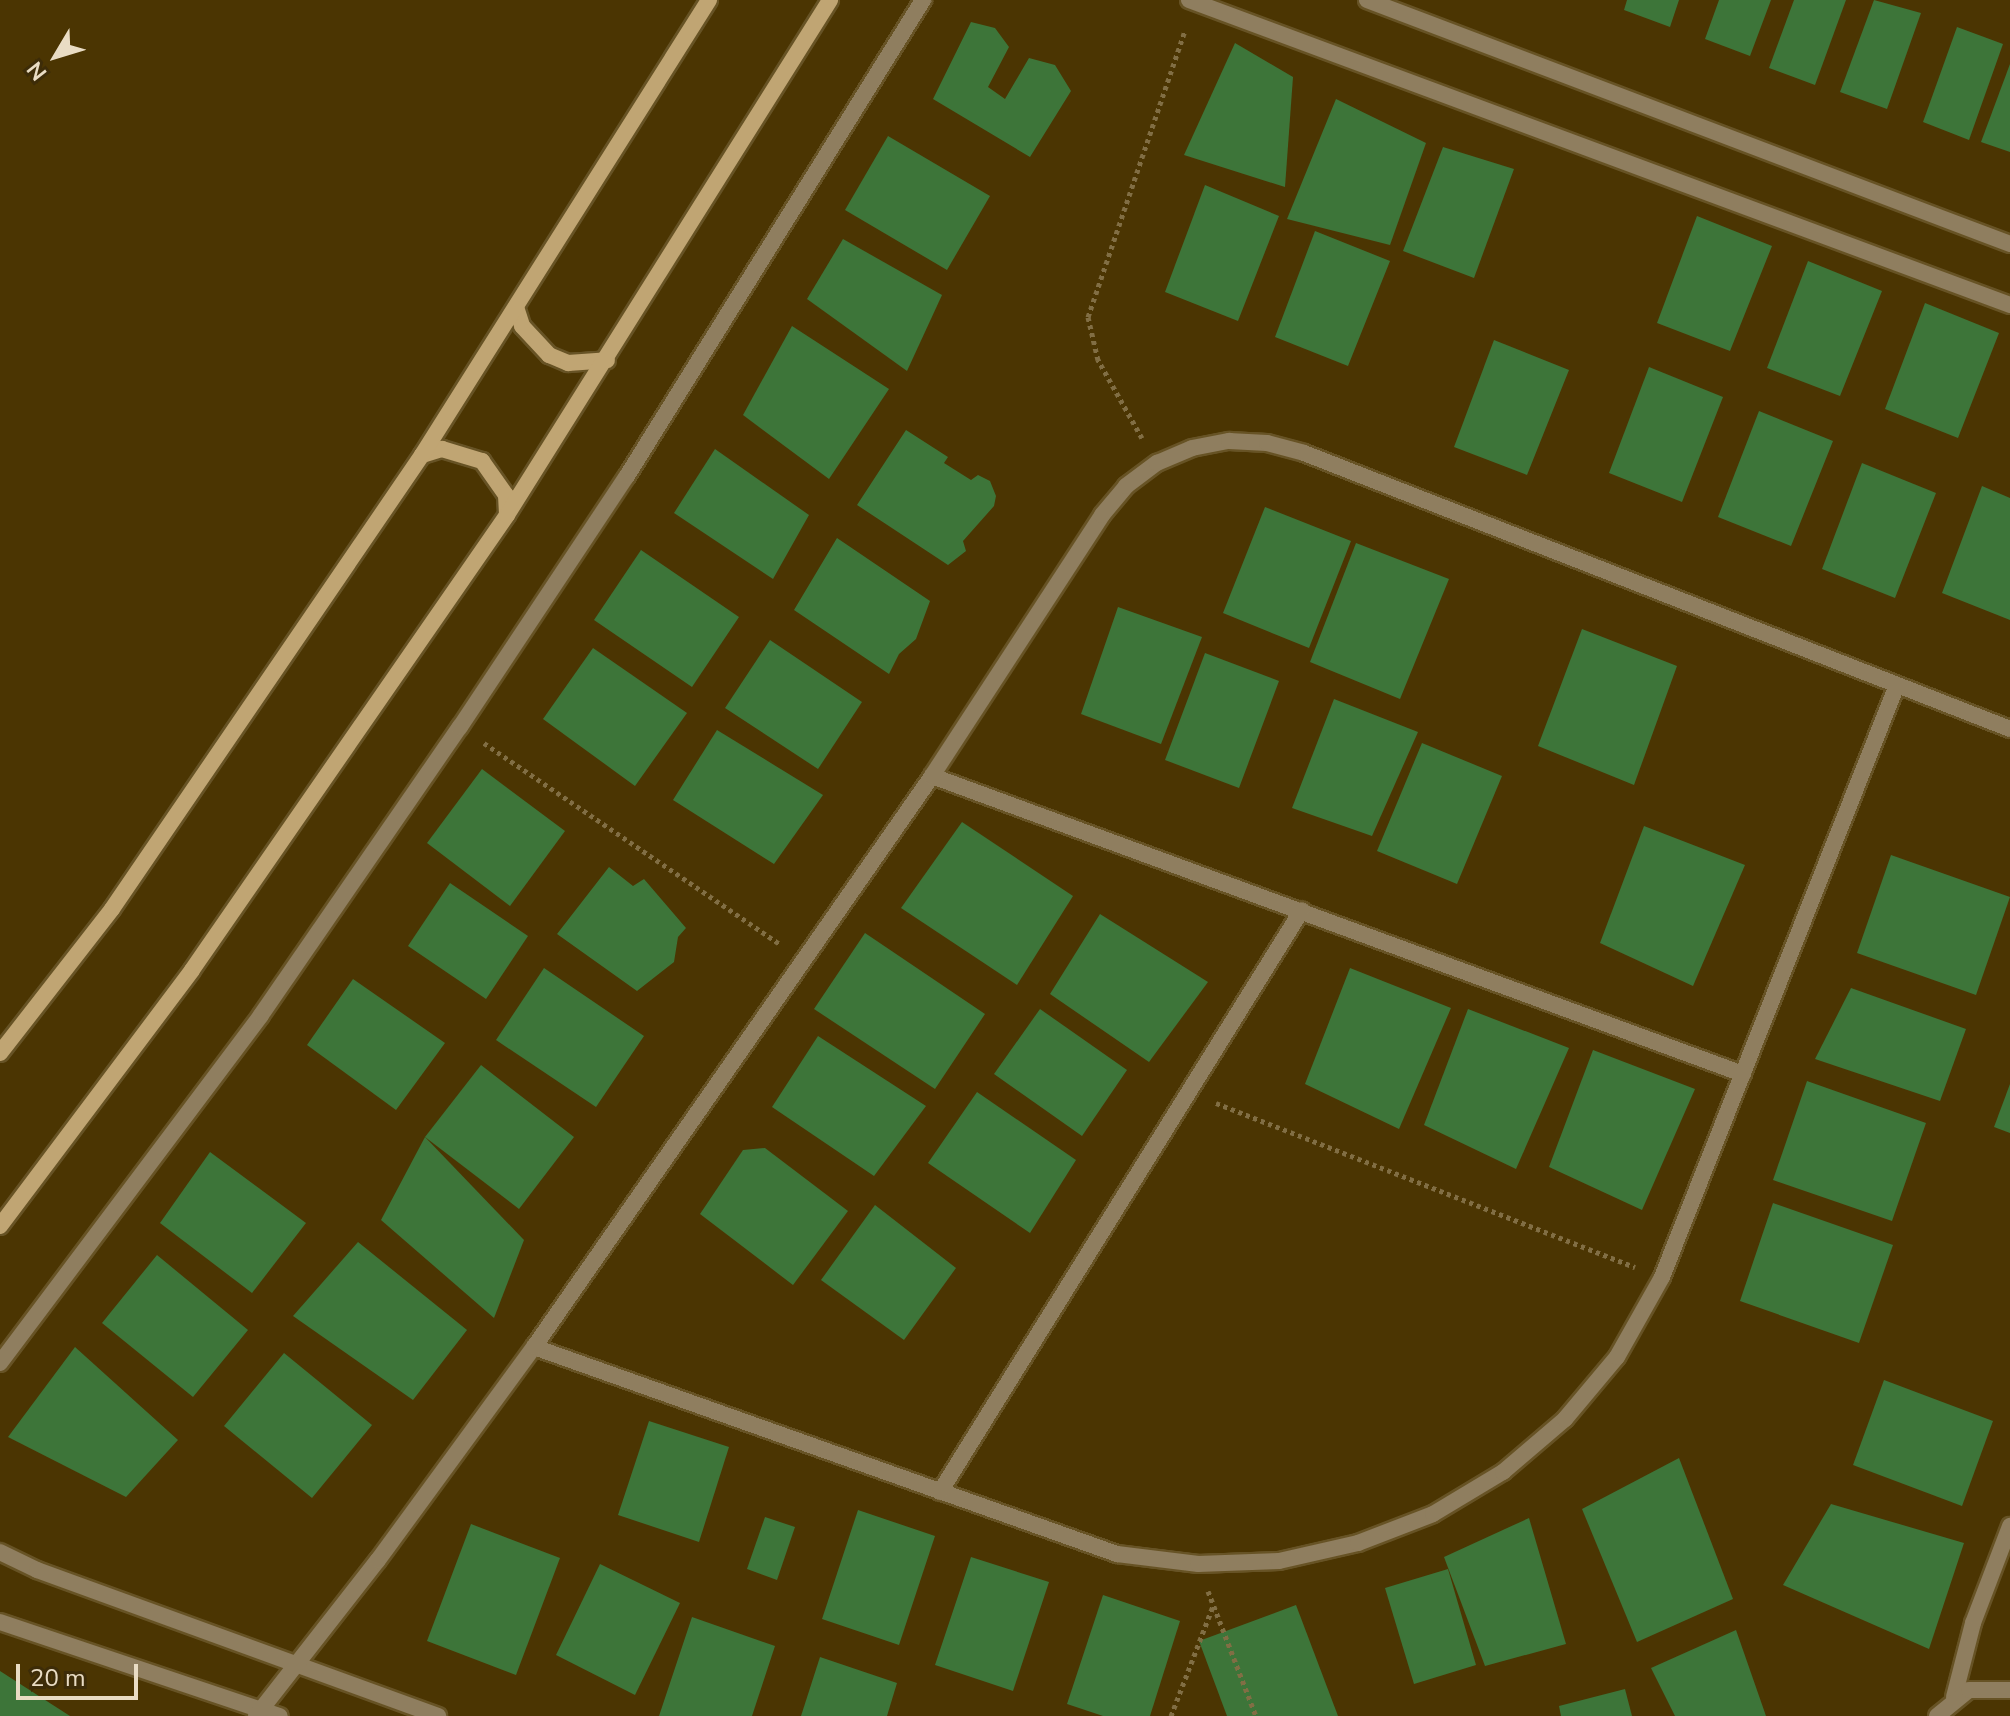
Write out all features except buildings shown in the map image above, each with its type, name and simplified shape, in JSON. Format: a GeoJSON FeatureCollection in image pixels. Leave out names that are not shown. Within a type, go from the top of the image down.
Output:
{"type":"FeatureCollection","features":[{"type":"Feature","properties":{"kind":"main road"},"geometry":{"type":"LineString","coordinates":[[0,1053],[112,909],[422,455],[709,0]]}},
{"type":"Feature","properties":{"kind":"main road"},"geometry":{"type":"LineString","coordinates":[[0,1226],[192,970],[507,515],[830,0]]}},
{"type":"Feature","properties":{"kind":"main road"},"geometry":{"type":"LineString","coordinates":[[516,307],[522,326],[549,355],[568,363],[607,360]]}},
{"type":"Feature","properties":{"kind":"main road"},"geometry":{"type":"LineString","coordinates":[[422,455],[442,449],[482,461],[496,475],[507,515]]}},
{"type":"Feature","properties":{"kind":"street"},"geometry":{"type":"LineString","coordinates":[[0,1363],[261,1015],[460,727],[627,476],[923,0]]}},
{"type":"Feature","properties":{"kind":"street"},"geometry":{"type":"LineString","coordinates":[[1367,0],[2010,244]]}},
{"type":"Feature","properties":{"kind":"street"},"geometry":{"type":"LineString","coordinates":[[1192,1],[2010,305]]}},
{"type":"Feature","properties":{"kind":"street"},"geometry":{"type":"LineString","coordinates":[[258,1713],[534,1347],[932,776],[1102,515],[1126,486],[1157,463],[1192,448],[1229,441],[1267,443],[1304,453],[2010,729]]}},
{"type":"Feature","properties":{"kind":"street"},"geometry":{"type":"LineString","coordinates":[[534,1347],[1117,1554],[1198,1564],[1279,1561],[1358,1543],[1433,1514],[1503,1472],[1565,1419],[1617,1357],[1662,1277],[1897,685]]}},
{"type":"Feature","properties":{"kind":"street"},"geometry":{"type":"LineString","coordinates":[[932,776],[1743,1074]]}},
{"type":"Feature","properties":{"kind":"street"},"geometry":{"type":"LineString","coordinates":[[940,1492],[1302,910]]}},
{"type":"Feature","properties":{"kind":"street"},"geometry":{"type":"LineString","coordinates":[[1937,1716],[1954,1697],[1973,1623],[2010,1526]]}},
{"type":"Feature","properties":{"kind":"street"},"geometry":{"type":"LineString","coordinates":[[0,1552],[37,1570],[438,1716]]}},
{"type":"Feature","properties":{"kind":"street"},"geometry":{"type":"LineString","coordinates":[[0,1622],[258,1713],[280,1716]]}},
{"type":"Feature","properties":{"kind":"street"},"geometry":{"type":"LineString","coordinates":[[1954,1697],[1986,1686],[2010,1690]]}},
{"type":"Feature","properties":{"kind":"path"},"geometry":{"type":"LineString","coordinates":[[1157,463],[1098,360],[1088,317],[1192,1]]}},
{"type":"Feature","properties":{"kind":"path"},"geometry":{"type":"LineString","coordinates":[[460,727],[803,960]]}},
{"type":"Feature","properties":{"kind":"path"},"geometry":{"type":"LineString","coordinates":[[1189,1092],[1662,1277]]}},
{"type":"Feature","properties":{"kind":"path"},"geometry":{"type":"LineString","coordinates":[[1198,1564],[1256,1716]]}},
{"type":"Feature","properties":{"kind":"path"},"geometry":{"type":"LineString","coordinates":[[1171,1716],[1213,1605]]}}]}
